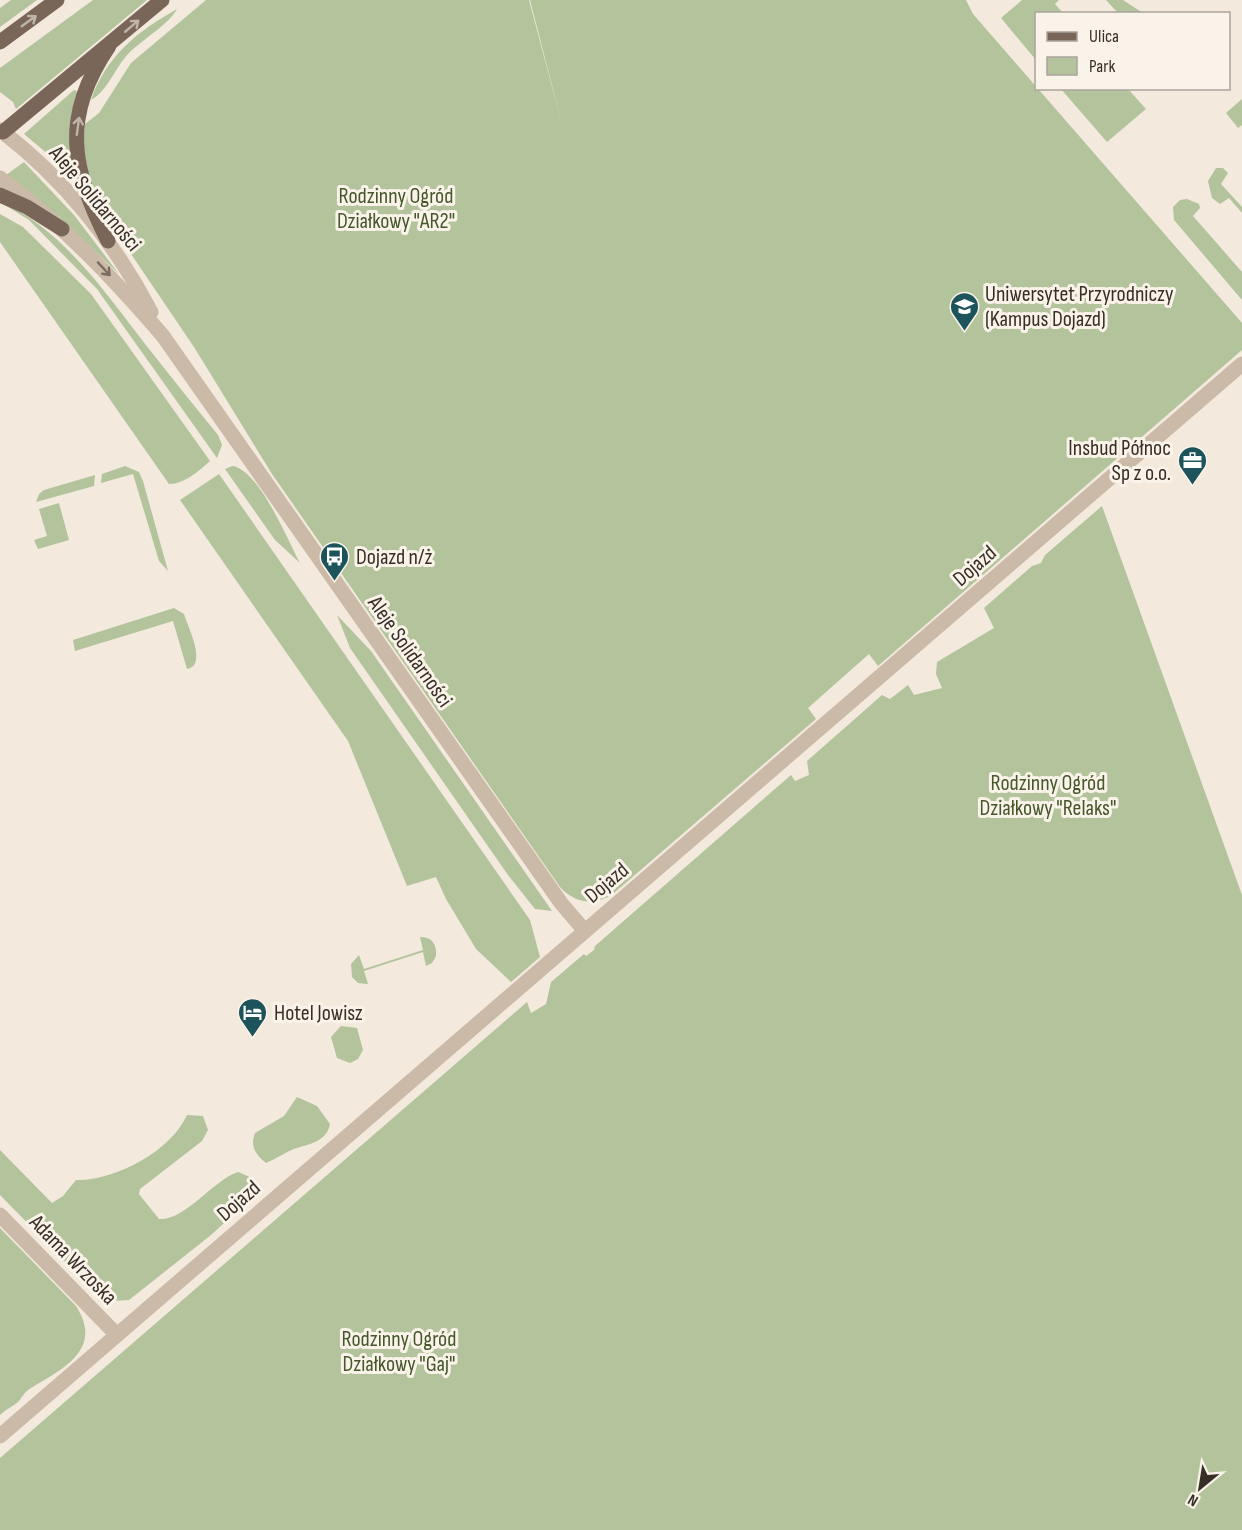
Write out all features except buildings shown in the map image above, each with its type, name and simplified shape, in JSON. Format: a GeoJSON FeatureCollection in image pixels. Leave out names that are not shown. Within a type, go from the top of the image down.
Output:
{"type":"FeatureCollection","features":[{"type":"Feature","properties":{"kind":"main road"},"geometry":{"type":"LineString","coordinates":[[0,42],[57,0]]}},
{"type":"Feature","properties":{"kind":"main road"},"geometry":{"type":"LineString","coordinates":[[1,132],[162,0]]}},
{"type":"Feature","properties":{"kind":"main road"},"geometry":{"type":"LineString","coordinates":[[108,241],[87,198],[79,175],[76,145],[78,121],[90,80],[109,45]]}},
{"type":"Feature","properties":{"kind":"main road"},"geometry":{"type":"LineString","coordinates":[[0,195],[27,207],[62,229]]}},
{"type":"Feature","properties":{"kind":"street","name":"Aleje Solidarności"},"geometry":{"type":"LineString","coordinates":[[1,132],[45,169],[108,241],[135,283],[163,336]]}},
{"type":"Feature","properties":{"kind":"street","name":"Aleje Solidarności"},"geometry":{"type":"LineString","coordinates":[[0,178],[62,229],[97,262],[163,336],[561,903],[584,930]]}},
{"type":"Feature","properties":{"kind":"street","name":"Dojazd"},"geometry":{"type":"LineString","coordinates":[[0,1436],[1242,364]]}},
{"type":"Feature","properties":{"kind":"street","name":"Adama Wrzoska"},"geometry":{"type":"LineString","coordinates":[[0,1215],[116,1334]]}},
{"type":"Feature","properties":{"kind":"green space"},"geometry":{"type":"Polygon","coordinates":[[[11,0],[37,0],[0,27],[0,8],[11,0]]]}},
{"type":"Feature","properties":{"kind":"green space"},"geometry":{"type":"Polygon","coordinates":[[[93,0],[147,0],[16,109],[13,102],[0,92],[0,68],[93,0]]]}},
{"type":"Feature","properties":{"kind":"green space","name":"Rodzinny Ogród Działkowy \"AR2\""},"geometry":{"type":"Polygon","coordinates":[[[206,0],[529,0],[563,128],[530,0],[966,0],[973,14],[1035,85],[1035,90],[1039,90],[1242,323],[1242,350],[878,666],[869,654],[808,708],[816,719],[614,893],[600,900],[579,900],[560,887],[272,474],[194,347],[104,214],[89,181],[83,142],[85,124],[99,113],[131,63],[206,0]]]}},
{"type":"Feature","properties":{"kind":"green space"},"geometry":{"type":"Polygon","coordinates":[[[1022,0],[1059,0],[1055,4],[1062,12],[1035,12],[1035,59],[1001,18],[1022,0]]]}},
{"type":"Feature","properties":{"kind":"green space"},"geometry":{"type":"Polygon","coordinates":[[[1106,0],[1123,0],[1141,12],[1117,12],[1106,0]]]}},
{"type":"Feature","properties":{"kind":"green space"},"geometry":{"type":"Polygon","coordinates":[[[177,9],[162,26],[129,53],[107,85],[91,100],[105,70],[125,46],[149,26],[177,9]]]}},
{"type":"Feature","properties":{"kind":"green space"},"geometry":{"type":"Polygon","coordinates":[[[74,90],[77,91],[70,121],[71,167],[68,171],[24,134],[74,90]]]}},
{"type":"Feature","properties":{"kind":"green space"},"geometry":{"type":"Polygon","coordinates":[[[1062,90],[1129,90],[1146,109],[1107,142],[1062,90]]]}},
{"type":"Feature","properties":{"kind":"green space"},"geometry":{"type":"Polygon","coordinates":[[[1242,99],[1242,125],[1238,128],[1226,113],[1242,99]]]}},
{"type":"Feature","properties":{"kind":"green space"},"geometry":{"type":"Polygon","coordinates":[[[24,162],[74,215],[119,274],[59,217],[6,175],[24,162]]]}},
{"type":"Feature","properties":{"kind":"green space"},"geometry":{"type":"Polygon","coordinates":[[[1216,168],[1223,168],[1228,173],[1221,184],[1242,207],[1242,213],[1229,198],[1220,204],[1212,198],[1208,181],[1216,168]]]}},
{"type":"Feature","properties":{"kind":"green space"},"geometry":{"type":"Polygon","coordinates":[[[1187,199],[1199,204],[1200,208],[1193,216],[1242,272],[1242,300],[1174,220],[1173,207],[1180,200],[1187,199]]]}},
{"type":"Feature","properties":{"kind":"green space"},"geometry":{"type":"Polygon","coordinates":[[[0,202],[23,213],[44,228],[64,246],[101,287],[218,435],[222,445],[217,458],[97,289],[29,220],[0,202]]]}},
{"type":"Feature","properties":{"kind":"green space"},"geometry":{"type":"Polygon","coordinates":[[[0,214],[23,227],[91,294],[210,461],[196,473],[180,482],[169,484],[0,242],[0,214]]]}},
{"type":"Feature","properties":{"kind":"green space"},"geometry":{"type":"Polygon","coordinates":[[[125,466],[139,472],[143,481],[168,571],[159,561],[133,474],[101,483],[102,474],[125,466]]]}},
{"type":"Feature","properties":{"kind":"green space"},"geometry":{"type":"Polygon","coordinates":[[[232,466],[242,470],[262,492],[300,563],[275,540],[225,469],[232,466]]]}},
{"type":"Feature","properties":{"kind":"green space"},"geometry":{"type":"Polygon","coordinates":[[[219,474],[530,920],[540,957],[511,982],[476,949],[446,899],[436,877],[407,886],[348,741],[180,500],[219,474]]]}},
{"type":"Feature","properties":{"kind":"green space"},"geometry":{"type":"Polygon","coordinates":[[[95,475],[94,486],[36,502],[39,494],[44,490],[95,475]]]}},
{"type":"Feature","properties":{"kind":"green space"},"geometry":{"type":"Polygon","coordinates":[[[59,503],[69,540],[38,549],[34,540],[47,536],[39,509],[59,503]]]}},
{"type":"Feature","properties":{"kind":"green space"},"geometry":{"type":"Polygon","coordinates":[[[1102,506],[1242,895],[1242,1530],[0,1530],[0,1458],[527,1002],[531,1013],[546,1004],[551,982],[584,954],[586,956],[594,950],[595,946],[791,775],[795,781],[809,775],[807,761],[882,695],[890,699],[908,685],[914,695],[942,688],[936,674],[937,662],[994,628],[984,608],[1032,566],[1041,563],[1045,555],[1102,506]]]}},
{"type":"Feature","properties":{"kind":"green space"},"geometry":{"type":"Polygon","coordinates":[[[174,608],[184,614],[195,645],[196,661],[187,669],[173,621],[75,651],[73,640],[174,608]]]}},
{"type":"Feature","properties":{"kind":"green space"},"geometry":{"type":"Polygon","coordinates":[[[337,615],[371,651],[552,911],[535,909],[508,875],[350,648],[337,615]]]}},
{"type":"Feature","properties":{"kind":"green space"},"geometry":{"type":"Polygon","coordinates":[[[420,937],[428,938],[435,945],[436,956],[432,963],[426,966],[423,952],[364,971],[368,984],[358,983],[352,977],[351,964],[359,955],[364,969],[423,950],[420,937]]]}},
{"type":"Feature","properties":{"kind":"green space"},"geometry":{"type":"Polygon","coordinates":[[[341,1026],[357,1028],[363,1050],[358,1059],[350,1063],[337,1058],[331,1037],[341,1026]]]}},
{"type":"Feature","properties":{"kind":"green space"},"geometry":{"type":"Polygon","coordinates":[[[297,1097],[317,1106],[330,1124],[328,1130],[317,1141],[293,1149],[266,1163],[255,1150],[253,1142],[255,1133],[284,1116],[297,1097]]]}},
{"type":"Feature","properties":{"kind":"green space"},"geometry":{"type":"Polygon","coordinates":[[[187,1115],[203,1116],[208,1130],[202,1141],[140,1189],[139,1194],[159,1219],[179,1214],[228,1176],[238,1172],[250,1177],[258,1192],[211,1235],[129,1300],[113,1301],[97,1294],[0,1195],[0,1150],[52,1203],[63,1196],[76,1180],[108,1175],[155,1152],[179,1128],[187,1115]]]}},
{"type":"Feature","properties":{"kind":"green space"},"geometry":{"type":"Polygon","coordinates":[[[0,1228],[76,1306],[84,1322],[85,1335],[82,1347],[75,1357],[53,1375],[28,1390],[17,1403],[0,1415],[0,1228]]]}},
{"type":"Feature","properties":{"kind":"place","name":"Uniwersytet Przyrodniczy (Kampus Dojazd)"},"geometry":{"type":"Point","coordinates":[964,332]}},
{"type":"Feature","properties":{"kind":"place","name":"Insbud Północ Sp z o.o."},"geometry":{"type":"Point","coordinates":[1192,486]}},
{"type":"Feature","properties":{"kind":"place","name":"Dojazd n/ż"},"geometry":{"type":"Point","coordinates":[335,582]}},
{"type":"Feature","properties":{"kind":"place","name":"Hotel Jowisz"},"geometry":{"type":"Point","coordinates":[253,1038]}},
{"type":"Feature","properties":{"kind":"park label","name":"Rodzinny Ogród Działkowy \"Relaks\""},"geometry":{"type":"Point","coordinates":[1048,794]}},
{"type":"Feature","properties":{"kind":"park label","name":"Rodzinny Ogród Działkowy \"Gaj\""},"geometry":{"type":"Point","coordinates":[399,1350]}}]}
